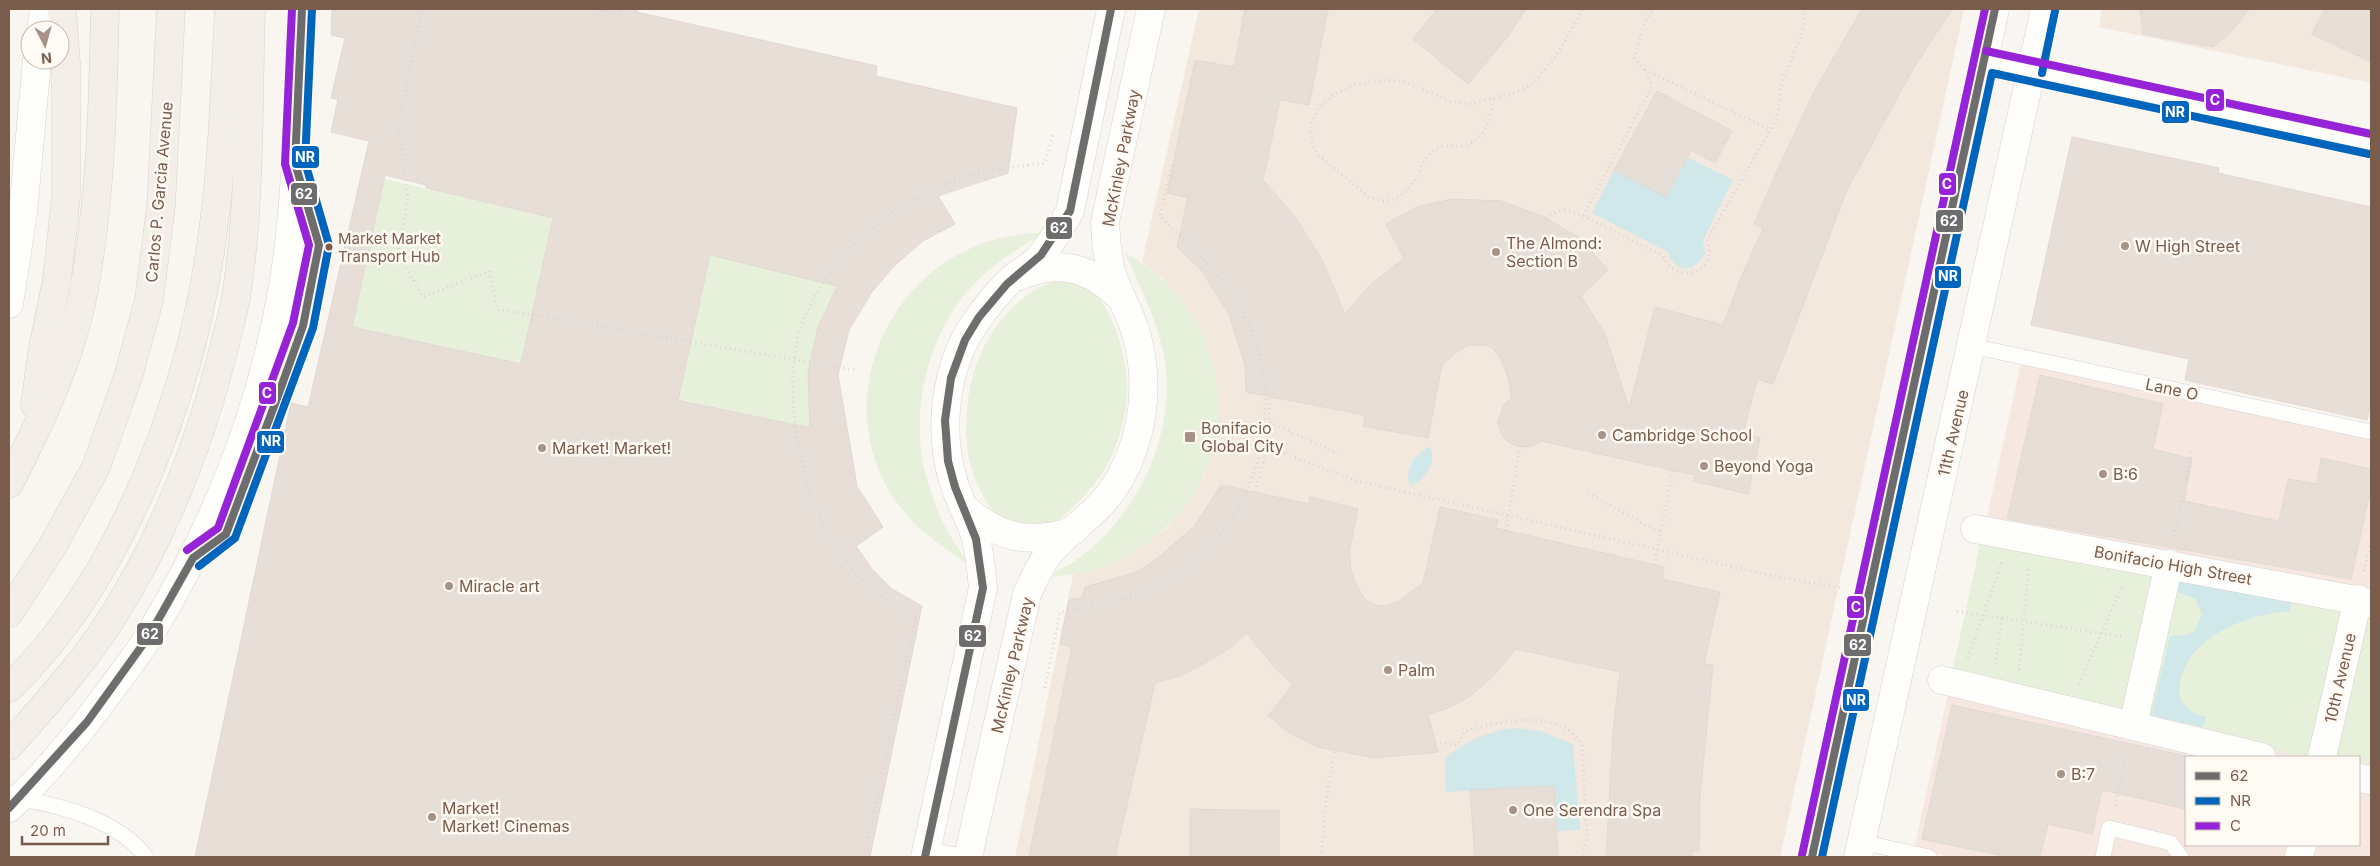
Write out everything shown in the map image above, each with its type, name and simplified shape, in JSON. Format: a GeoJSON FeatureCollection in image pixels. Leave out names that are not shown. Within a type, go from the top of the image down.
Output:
{"type":"FeatureCollection","features":[{"type":"Feature","properties":{"kind":"main road"},"geometry":{"type":"LineString","coordinates":[[30,442],[42,353],[57,280],[66,196],[66,63],[62,9]]}},
{"type":"Feature","properties":{"kind":"main road"},"geometry":{"type":"LineString","coordinates":[[9,484],[30,442],[64,360],[84,290],[96,199],[103,88],[105,9]]}},
{"type":"Feature","properties":{"kind":"main road","name":"Carlos P. Garcia Avenue"},"geometry":{"type":"LineString","coordinates":[[9,613],[52,547],[96,467],[128,377],[149,300],[161,206],[171,9]]}},
{"type":"Feature","properties":{"kind":"main road"},"geometry":{"type":"LineString","coordinates":[[9,688],[29,669],[69,617],[117,540],[147,476],[172,404],[196,327],[213,231],[229,9]]}},
{"type":"Feature","properties":{"kind":"main road"},"geometry":{"type":"LineString","coordinates":[[9,746],[58,690],[110,622],[160,530],[198,440],[218,372],[236,298],[243,238],[251,9]]}},
{"type":"Feature","properties":{"kind":"street"},"geometry":{"type":"LineString","coordinates":[[13,807],[87,722],[149,636],[193,558],[231,473],[262,382],[283,285],[295,163],[302,9]]}},
{"type":"Feature","properties":{"kind":"street"},"geometry":{"type":"LineString","coordinates":[[926,853],[983,588],[981,560],[975,534],[953,479],[946,448],[945,418],[949,386],[958,357],[972,328],[989,303],[1011,280],[1035,261],[1055,238],[1070,211],[1111,9]]}},
{"type":"Feature","properties":{"kind":"street","name":"McKinley Parkway"},"geometry":{"type":"LineString","coordinates":[[967,857],[1027,594],[1039,569],[1051,551],[1097,510],[1116,484],[1131,456],[1140,425],[1144,393],[1142,362],[1136,330],[1112,276],[1106,249],[1105,222],[1151,9]]}},
{"type":"Feature","properties":{"kind":"street"},"geometry":{"type":"LineString","coordinates":[[1812,857],[1995,9]]}},
{"type":"Feature","properties":{"kind":"street","name":"11th Avenue"},"geometry":{"type":"LineString","coordinates":[[1860,850],[2045,9]]}},
{"type":"Feature","properties":{"kind":"street"},"geometry":{"type":"LineString","coordinates":[[1984,61],[2371,144]]}},
{"type":"Feature","properties":{"kind":"street"},"geometry":{"type":"LineString","coordinates":[[9,304],[23,213],[36,70]]}},
{"type":"Feature","properties":{"kind":"street"},"geometry":{"type":"LineString","coordinates":[[1011,280],[1034,270],[1059,266],[1084,271],[1106,283],[1124,300]]}},
{"type":"Feature","properties":{"kind":"street"},"geometry":{"type":"LineString","coordinates":[[964,508],[982,524],[1004,534],[1019,537],[1050,538],[1073,531]]}},
{"type":"Feature","properties":{"kind":"street","name":"Bonifacio High Street"},"geometry":{"type":"LineString","coordinates":[[1975,529],[2365,601]]}},
{"type":"Feature","properties":{"kind":"street"},"geometry":{"type":"LineString","coordinates":[[2133,725],[2168,564]]}},
{"type":"Feature","properties":{"kind":"street","name":"10th Avenue"},"geometry":{"type":"LineString","coordinates":[[2322,756],[2365,601]]}},
{"type":"Feature","properties":{"kind":"street"},"geometry":{"type":"LineString","coordinates":[[1950,682],[2258,756]]}},
{"type":"Feature","properties":{"kind":"lane"},"geometry":{"type":"LineString","coordinates":[[193,558],[226,534],[303,326],[319,245],[295,163]]}},
{"type":"Feature","properties":{"kind":"lane","name":"Lane O"},"geometry":{"type":"LineString","coordinates":[[1972,346],[2371,432]]}},
{"type":"Feature","properties":{"kind":"lane"},"geometry":{"type":"LineString","coordinates":[[13,807],[45,802],[92,818],[137,845],[146,857]]}},
{"type":"Feature","properties":{"kind":"lane"},"geometry":{"type":"LineString","coordinates":[[2103,857],[2109,828],[2171,843],[2181,857]]}},
{"type":"Feature","properties":{"kind":"lane"},"geometry":{"type":"LineString","coordinates":[[1860,850],[1929,857]]}},
{"type":"Feature","properties":{"kind":"lane"},"geometry":{"type":"LineString","coordinates":[[926,853],[967,857]]}},
{"type":"Feature","properties":{"kind":"path"},"geometry":{"type":"LineString","coordinates":[[422,9],[399,126],[408,200],[398,254],[423,297],[489,271],[497,309],[856,370]]}},
{"type":"Feature","properties":{"kind":"path"},"geometry":{"type":"LineString","coordinates":[[595,9],[624,15]]}},
{"type":"Feature","properties":{"kind":"path"},"geometry":{"type":"LineString","coordinates":[[1493,99],[1488,127],[1471,143],[1457,148],[1444,145],[1433,151],[1424,161],[1418,176],[1396,199],[1382,201],[1369,197],[1317,154],[1311,140],[1311,123],[1318,108],[1334,94],[1355,85],[1381,80],[1405,82],[1449,101],[1471,104],[1516,92],[1534,83],[1556,56],[1583,9]]}},
{"type":"Feature","properties":{"kind":"path"},"geometry":{"type":"LineString","coordinates":[[1583,216],[1652,86],[1645,70],[1634,58],[1645,22],[1653,9]]}},
{"type":"Feature","properties":{"kind":"path"},"geometry":{"type":"LineString","coordinates":[[1546,218],[1559,210],[1570,209],[1663,256],[1667,264],[1676,271],[1695,272],[1705,266],[1710,256],[1707,240],[1777,118],[1782,81],[1800,36],[1806,9]]}},
{"type":"Feature","properties":{"kind":"path"},"geometry":{"type":"LineString","coordinates":[[1645,70],[1771,130]]}},
{"type":"Feature","properties":{"kind":"path"},"geometry":{"type":"LineString","coordinates":[[864,857],[916,618],[872,588],[847,561],[827,529],[808,488],[798,445],[794,405],[794,360],[803,321],[818,289],[838,260],[896,209],[950,182],[1005,168],[1045,163],[1054,134]]}},
{"type":"Feature","properties":{"kind":"path"},"geometry":{"type":"LineString","coordinates":[[1045,688],[1060,612],[1095,607],[1168,580],[1203,554],[1231,520],[1250,484],[1262,445],[1265,426],[1260,359],[1239,306],[1207,259],[1160,217],[1172,162]]}},
{"type":"Feature","properties":{"kind":"path"},"geometry":{"type":"LineString","coordinates":[[319,245],[350,251],[398,254]]}},
{"type":"Feature","properties":{"kind":"path"},"geometry":{"type":"LineString","coordinates":[[1255,492],[1270,438],[1269,396]]}},
{"type":"Feature","properties":{"kind":"path"},"geometry":{"type":"LineString","coordinates":[[1270,422],[1338,454]]}},
{"type":"Feature","properties":{"kind":"path"},"geometry":{"type":"LineString","coordinates":[[1262,445],[1357,481],[1769,574],[1869,594]]}},
{"type":"Feature","properties":{"kind":"path"},"geometry":{"type":"LineString","coordinates":[[1506,530],[1520,446]]}},
{"type":"Feature","properties":{"kind":"path"},"geometry":{"type":"LineString","coordinates":[[2168,564],[2192,448]]}},
{"type":"Feature","properties":{"kind":"path"},"geometry":{"type":"LineString","coordinates":[[1654,565],[1673,470]]}},
{"type":"Feature","properties":{"kind":"path"},"geometry":{"type":"LineString","coordinates":[[1588,493],[1660,533]]}},
{"type":"Feature","properties":{"kind":"path"},"geometry":{"type":"LineString","coordinates":[[1950,682],[2022,538]]}},
{"type":"Feature","properties":{"kind":"path"},"geometry":{"type":"LineString","coordinates":[[2017,698],[2024,622],[2022,538]]}},
{"type":"Feature","properties":{"kind":"path"},"geometry":{"type":"LineString","coordinates":[[2068,710],[2135,558]]}},
{"type":"Feature","properties":{"kind":"path"},"geometry":{"type":"LineString","coordinates":[[1957,611],[2151,641]]}},
{"type":"Feature","properties":{"kind":"path"},"geometry":{"type":"LineString","coordinates":[[1990,692],[2002,618]]}},
{"type":"Feature","properties":{"kind":"path"},"geometry":{"type":"LineString","coordinates":[[1435,742],[1457,745],[1465,731],[1513,720],[1548,722],[1567,728],[1582,744],[1587,838],[1582,857]]}},
{"type":"Feature","properties":{"kind":"path"},"geometry":{"type":"LineString","coordinates":[[2109,828],[2133,725]]}},
{"type":"Feature","properties":{"kind":"path"},"geometry":{"type":"LineString","coordinates":[[1321,857],[1326,800],[1335,750]]}},
{"type":"Feature","properties":{"kind":"shaded area"},"geometry":{"type":"Polygon","coordinates":[[[1199,9],[1964,9],[1780,857],[1015,857],[1073,575],[1107,566],[1137,550],[1167,528],[1188,501],[1206,473],[1166,281],[1142,262],[1199,9]]]}},
{"type":"Feature","properties":{"kind":"shaded area"},"geometry":{"type":"Polygon","coordinates":[[[2102,9],[2371,9],[2371,83],[2099,27],[2102,9]]]}},
{"type":"Feature","properties":{"kind":"shaded area"},"geometry":{"type":"Polygon","coordinates":[[[2021,363],[2371,439],[2371,857],[1952,857],[1914,849],[2021,363]]]}},
{"type":"Feature","properties":{"kind":"green space"},"geometry":{"type":"Polygon","coordinates":[[[384,179],[836,285],[818,327],[810,428],[352,327],[384,179]]]}},
{"type":"Feature","properties":{"kind":"green space"},"geometry":{"type":"Polygon","coordinates":[[[1047,232],[1004,259],[966,293],[943,328],[928,367],[923,388],[920,429],[924,467],[931,492],[943,522],[969,565],[920,528],[895,500],[876,464],[868,426],[868,388],[877,350],[894,316],[917,285],[948,261],[984,243],[1007,237],[1047,232]]]}},
{"type":"Feature","properties":{"kind":"green space"},"geometry":{"type":"Polygon","coordinates":[[[1125,253],[1167,283],[1197,323],[1207,346],[1214,370],[1218,396],[1218,422],[1214,448],[1205,473],[1188,503],[1152,539],[1123,558],[1101,569],[1077,574],[1045,577],[1075,561],[1098,542],[1118,521],[1135,497],[1148,471],[1165,415],[1167,386],[1161,343],[1153,316],[1125,253]]]}},
{"type":"Feature","properties":{"kind":"green space"},"geometry":{"type":"Polygon","coordinates":[[[1059,279],[1074,279],[1086,284],[1096,294],[1113,322],[1123,354],[1127,382],[1126,406],[1121,430],[1113,454],[1104,471],[1080,500],[1057,521],[1048,526],[1038,528],[1000,522],[980,489],[972,471],[968,453],[966,426],[968,400],[974,374],[983,349],[996,326],[1013,306],[1034,290],[1059,279]]]}},
{"type":"Feature","properties":{"kind":"green space"},"geometry":{"type":"Polygon","coordinates":[[[1981,541],[2371,614],[2371,770],[2360,768],[2360,756],[2299,756],[1953,668],[1981,541]]]}},
{"type":"Feature","properties":{"kind":"water"},"geometry":{"type":"Polygon","coordinates":[[[1687,157],[1733,180],[1703,240],[1705,254],[1691,268],[1680,267],[1671,259],[1668,252],[1592,213],[1614,170],[1687,157]]]}},
{"type":"Feature","properties":{"kind":"water"},"geometry":{"type":"Polygon","coordinates":[[[1430,447],[1432,453],[1431,465],[1420,480],[1410,486],[1408,480],[1409,468],[1419,453],[1430,447]]]}},
{"type":"Feature","properties":{"kind":"water"},"geometry":{"type":"Polygon","coordinates":[[[2179,580],[2292,602],[2290,611],[2252,618],[2233,625],[2215,635],[2200,647],[2188,662],[2181,679],[2180,699],[2193,713],[2206,717],[2203,727],[2151,716],[2170,636],[2186,635],[2195,631],[2202,614],[2195,598],[2177,592],[2179,580]]]}},
{"type":"Feature","properties":{"kind":"water"},"geometry":{"type":"Polygon","coordinates":[[[1513,728],[1540,731],[1573,744],[1580,830],[1557,831],[1554,786],[1446,792],[1445,758],[1477,738],[1513,728]]]}},
{"type":"Feature","properties":{"kind":"building","name":"Market! Market!"},"geometry":{"type":"Polygon","coordinates":[[[332,9],[637,9],[637,12],[877,66],[876,76],[1017,108],[1008,173],[938,196],[955,224],[923,241],[894,266],[872,292],[849,330],[838,375],[857,486],[883,527],[856,546],[872,569],[892,589],[922,606],[870,857],[195,857],[291,403],[308,407],[369,141],[331,132],[338,99],[331,98],[345,38],[331,35],[332,9]],[[385,175],[352,327],[521,364],[553,218],[426,188],[426,185],[385,175]],[[710,255],[678,400],[810,428],[808,373],[818,327],[837,286],[710,255]]]}},
{"type":"Feature","properties":{"kind":"building","name":"The Almond: Section B"},"geometry":{"type":"Polygon","coordinates":[[[1245,9],[1328,9],[1309,105],[1280,100],[1263,180],[1295,217],[1321,258],[1345,314],[1370,285],[1404,258],[1386,224],[1417,207],[1453,199],[1501,201],[1542,216],[1578,237],[1608,270],[1581,296],[1605,334],[1629,408],[1655,307],[1723,325],[1763,228],[1754,224],[1782,160],[1815,90],[1862,9],[1952,9],[1913,69],[1847,190],[1773,384],[1757,379],[1743,434],[1760,438],[1748,494],[1693,481],[1695,475],[1542,441],[1528,447],[1516,446],[1507,441],[1501,433],[1498,422],[1504,404],[1512,398],[1507,374],[1501,359],[1493,348],[1485,345],[1468,345],[1456,352],[1444,363],[1441,369],[1428,438],[1363,426],[1365,415],[1246,392],[1245,365],[1229,314],[1202,271],[1177,247],[1188,198],[1167,193],[1195,60],[1234,67],[1245,9]]]}},
{"type":"Feature","properties":{"kind":"building"},"geometry":{"type":"Polygon","coordinates":[[[1437,9],[1526,9],[1509,35],[1468,84],[1413,39],[1437,9]]]}},
{"type":"Feature","properties":{"kind":"building"},"geometry":{"type":"Polygon","coordinates":[[[2140,9],[2249,9],[2230,33],[2213,47],[2143,34],[2140,9]]]}},
{"type":"Feature","properties":{"kind":"building"},"geometry":{"type":"Polygon","coordinates":[[[2325,9],[2371,9],[2371,62],[2312,34],[2325,9]]]}},
{"type":"Feature","properties":{"kind":"building"},"geometry":{"type":"Polygon","coordinates":[[[1657,91],[1732,131],[1715,163],[1691,150],[1666,197],[1614,170],[1657,91]]]}},
{"type":"Feature","properties":{"kind":"building"},"geometry":{"type":"Polygon","coordinates":[[[2072,137],[2219,168],[2218,173],[2371,207],[2371,402],[2367,420],[2185,380],[2189,359],[2031,325],[2072,137]]]}},
{"type":"Feature","properties":{"kind":"building","name":"B:6"},"geometry":{"type":"Polygon","coordinates":[[[2040,375],[2163,404],[2153,449],[2192,459],[2184,501],[2279,521],[2288,479],[2317,484],[2321,458],[2371,469],[2371,488],[2351,579],[2007,519],[2040,375]]]}},
{"type":"Feature","properties":{"kind":"building","name":"Palm"},"geometry":{"type":"Polygon","coordinates":[[[1221,485],[1309,504],[1310,497],[1358,509],[1349,553],[1351,571],[1365,599],[1374,605],[1386,606],[1398,602],[1423,583],[1440,507],[1498,520],[1496,528],[1664,567],[1662,579],[1720,592],[1704,664],[1713,665],[1700,795],[1699,851],[1692,851],[1692,857],[1606,857],[1613,732],[1620,672],[1516,649],[1494,675],[1472,695],[1448,708],[1428,714],[1438,752],[1375,758],[1318,747],[1290,733],[1268,716],[1293,684],[1275,668],[1247,633],[1231,647],[1205,663],[1180,676],[1155,683],[1115,857],[1029,857],[1072,647],[1060,644],[1069,600],[1082,598],[1085,587],[1137,572],[1159,557],[1194,527],[1221,485]]]}},
{"type":"Feature","properties":{"kind":"building","name":"B:7"},"geometry":{"type":"Polygon","coordinates":[[[1952,705],[2186,756],[2185,809],[2102,790],[2092,834],[2048,824],[2040,857],[2008,857],[1922,839],[1952,705]]]}},
{"type":"Feature","properties":{"kind":"building","name":"One Serendra Spa"},"geometry":{"type":"Polygon","coordinates":[[[1554,786],[1558,857],[1475,857],[1470,790],[1554,786]]]}},
{"type":"Feature","properties":{"kind":"building"},"geometry":{"type":"Polygon","coordinates":[[[1190,809],[1279,811],[1279,857],[1190,857],[1190,809]]]}},
{"type":"Feature","properties":{"kind":"transit line","name":"C"},"geometry":{"type":"LineString","coordinates":[[187,550],[218,528],[293,323],[309,245],[285,164],[292,9]]}},
{"type":"Feature","properties":{"kind":"transit line","name":"62"},"geometry":{"type":"LineString","coordinates":[[9,808],[87,722],[149,636],[193,558],[226,534],[279,393],[303,326],[319,245],[295,163],[302,9]]}},
{"type":"Feature","properties":{"kind":"transit line","name":"NR"},"geometry":{"type":"LineString","coordinates":[[199,566],[235,538],[313,328],[329,245],[305,162],[312,9]]}},
{"type":"Feature","properties":{"kind":"transit line","name":"62"},"geometry":{"type":"LineString","coordinates":[[925,857],[983,588],[976,539],[955,487],[948,461],[945,420],[951,378],[965,340],[979,317],[1007,284],[1041,255],[1070,211],[1111,9]]}},
{"type":"Feature","properties":{"kind":"transit line","name":"C"},"geometry":{"type":"LineString","coordinates":[[1802,855],[1985,9]]}},
{"type":"Feature","properties":{"kind":"transit line","name":"62"},"geometry":{"type":"LineString","coordinates":[[1812,857],[1995,9]]}},
{"type":"Feature","properties":{"kind":"transit line","name":"NR"},"geometry":{"type":"LineString","coordinates":[[2042,73],[2055,11]]}},
{"type":"Feature","properties":{"kind":"transit line","name":"C"},"geometry":{"type":"LineString","coordinates":[[1986,51],[2371,134]]}},
{"type":"Feature","properties":{"kind":"transit line","name":"NR"},"geometry":{"type":"LineString","coordinates":[[1822,857],[1992,73],[2369,154]]}},
{"type":"Feature","properties":{"kind":"place","name":"W High Street"},"geometry":{"type":"Point","coordinates":[2125,246]}},
{"type":"Feature","properties":{"kind":"place","name":"Market Market Transport Hub"},"geometry":{"type":"Point","coordinates":[329,247]}},
{"type":"Feature","properties":{"kind":"place","name":"The Almond: Section B"},"geometry":{"type":"Point","coordinates":[1496,252]}},
{"type":"Feature","properties":{"kind":"place","name":"Cambridge School"},"geometry":{"type":"Point","coordinates":[1602,435]}},
{"type":"Feature","properties":{"kind":"place","name":"Bonifacio Global City"},"geometry":{"type":"Point","coordinates":[1190,437]}},
{"type":"Feature","properties":{"kind":"place","name":"Market! Market!"},"geometry":{"type":"Point","coordinates":[542,448]}},
{"type":"Feature","properties":{"kind":"place","name":"Beyond Yoga"},"geometry":{"type":"Point","coordinates":[1704,466]}},
{"type":"Feature","properties":{"kind":"place","name":"B:6"},"geometry":{"type":"Point","coordinates":[2103,474]}},
{"type":"Feature","properties":{"kind":"place","name":"Miracle art"},"geometry":{"type":"Point","coordinates":[449,586]}},
{"type":"Feature","properties":{"kind":"place","name":"Palm"},"geometry":{"type":"Point","coordinates":[1388,670]}},
{"type":"Feature","properties":{"kind":"place","name":"B:7"},"geometry":{"type":"Point","coordinates":[2061,774]}},
{"type":"Feature","properties":{"kind":"place","name":"One Serendra Spa"},"geometry":{"type":"Point","coordinates":[1513,810]}},
{"type":"Feature","properties":{"kind":"place","name":"Market! Market! Cinemas"},"geometry":{"type":"Point","coordinates":[432,817]}}]}
